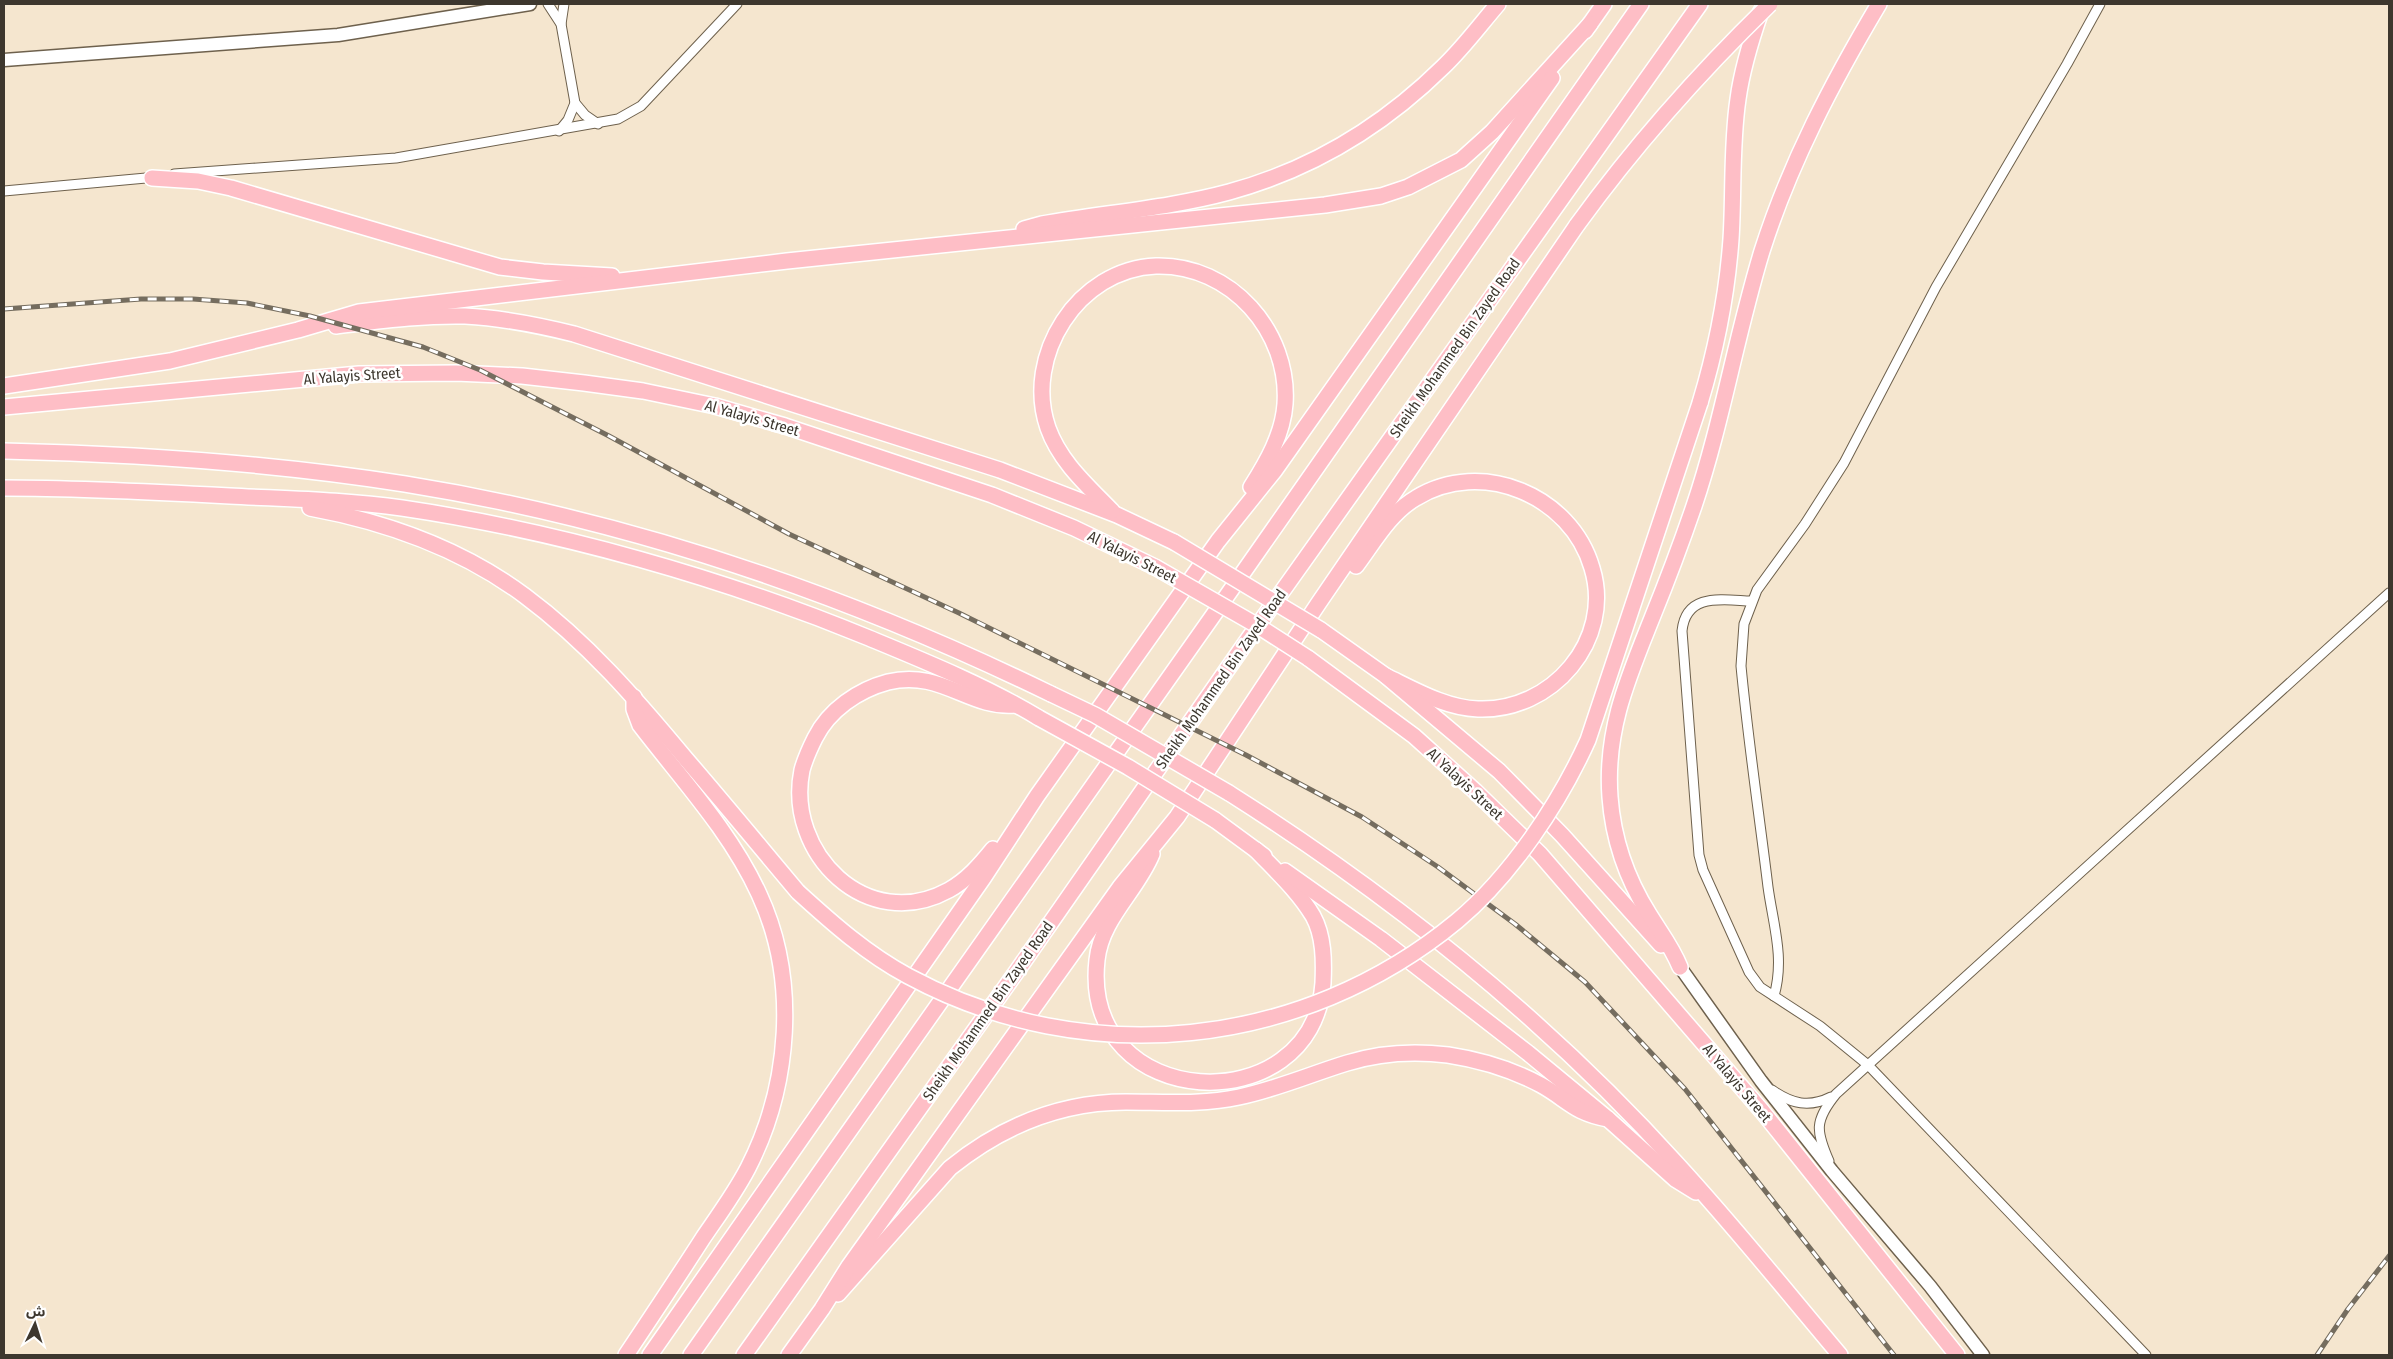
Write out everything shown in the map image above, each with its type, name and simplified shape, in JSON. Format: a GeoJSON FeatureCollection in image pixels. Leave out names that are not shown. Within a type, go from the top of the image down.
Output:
{"type":"FeatureCollection","features":[{"type":"Feature","properties":{"kind":"highway"},"geometry":{"type":"LineString","coordinates":[[999,239],[1042,224],[1228,192],[1298,168],[1330,153],[1390,113],[1444,67],[1498,4]]}},
{"type":"Feature","properties":{"kind":"highway"},"geometry":{"type":"LineString","coordinates":[[650,1355],[979,885],[1036,796],[1218,541],[1275,470],[1604,4]]}},
{"type":"Feature","properties":{"kind":"highway"},"geometry":{"type":"LineString","coordinates":[[691,1355],[1049,850],[1641,4]]}},
{"type":"Feature","properties":{"kind":"highway","name":"Sheikh Mohammed Bin Zayed Road"},"geometry":{"type":"LineString","coordinates":[[744,1355],[1023,963],[1249,638],[1700,4]]}},
{"type":"Feature","properties":{"kind":"highway"},"geometry":{"type":"LineString","coordinates":[[242,497],[335,513],[395,528],[471,562],[524,595],[579,641],[634,697],[798,892],[853,939],[907,975],[972,1005],[1036,1024],[1073,1031],[1150,1036],[1191,1034],[1263,1021],[1298,1010],[1364,981],[1416,951],[1460,919],[1533,837],[1573,773],[1588,740],[1700,403],[1716,343],[1731,239],[1738,99],[1744,66],[1764,4]]}},
{"type":"Feature","properties":{"kind":"highway"},"geometry":{"type":"LineString","coordinates":[[789,1355],[822,1309],[849,1266],[1120,887],[1177,817],[1318,604],[1577,225],[1619,168],[1663,114],[1711,62],[1770,4]]}},
{"type":"Feature","properties":{"kind":"highway"},"geometry":{"type":"LineString","coordinates":[[1680,967],[1671,947],[1633,885],[1618,843],[1612,815],[1609,778],[1614,725],[1632,663],[1680,546],[1707,466],[1751,290],[1775,213],[1818,112],[1879,4]]}},
{"type":"Feature","properties":{"kind":"highway"},"geometry":{"type":"LineString","coordinates":[[4,386],[161,363],[298,330],[359,312],[999,239],[1351,202],[1408,187],[1461,160],[1492,132],[1590,24]]}},
{"type":"Feature","properties":{"kind":"highway"},"geometry":{"type":"LineString","coordinates":[[152,178],[198,181],[231,188],[500,267],[543,272],[604,274],[631,280]]}},
{"type":"Feature","properties":{"kind":"highway"},"geometry":{"type":"LineString","coordinates":[[1117,515],[1079,477],[1060,454],[1048,427],[1042,399],[1043,369],[1051,341],[1063,320],[1082,299],[1107,281],[1131,271],[1155,266],[1179,268],[1203,274],[1224,285],[1244,300],[1260,317],[1272,338],[1285,382],[1285,405],[1280,428],[1271,453],[1218,541]]}},
{"type":"Feature","properties":{"kind":"highway"},"geometry":{"type":"LineString","coordinates":[[298,330],[429,316],[493,318],[538,325],[574,334],[954,454],[1117,515],[1174,542],[1320,630],[1386,676],[1499,771],[1529,800],[1680,967]]}},
{"type":"Feature","properties":{"kind":"highway","name":"Al Yalayis Street"},"geometry":{"type":"LineString","coordinates":[[4,407],[359,374],[456,373],[522,376],[643,391],[715,406],[785,426],[992,495],[1074,528],[1155,567],[1258,626],[1308,658],[1414,736],[1475,791],[1540,854],[1762,1111],[1957,1355]]}},
{"type":"Feature","properties":{"kind":"highway"},"geometry":{"type":"LineString","coordinates":[[4,451],[182,458],[295,469],[407,484],[517,506],[627,533],[735,565],[865,611],[947,645],[1051,694],[1103,720],[1229,793],[1351,873],[1478,974],[1582,1068],[1677,1163],[1840,1355]]}},
{"type":"Feature","properties":{"kind":"highway"},"geometry":{"type":"LineString","coordinates":[[1318,604],[1350,574],[1398,512],[1414,498],[1440,487],[1476,480],[1497,482],[1518,488],[1537,498],[1575,531],[1586,549],[1593,569],[1596,591],[1595,614],[1589,635],[1580,655],[1566,673],[1550,688],[1525,702],[1503,708],[1478,709],[1459,706],[1437,699],[1386,676]]}},
{"type":"Feature","properties":{"kind":"highway"},"geometry":{"type":"LineString","coordinates":[[4,488],[118,491],[348,502],[402,508],[539,534],[720,583],[803,611],[986,689],[1018,705],[1128,767],[1215,820],[1381,939],[1608,1119],[1675,1179],[1710,1201]]}},
{"type":"Feature","properties":{"kind":"highway"},"geometry":{"type":"LineString","coordinates":[[1018,705],[994,705],[950,687],[919,680],[888,682],[868,689],[828,718],[818,733],[802,770],[803,813],[815,850],[826,867],[841,882],[860,894],[882,901],[905,902],[927,899],[948,890],[967,878],[1036,796]]}},
{"type":"Feature","properties":{"kind":"highway"},"geometry":{"type":"LineString","coordinates":[[626,1355],[748,1169],[764,1131],[774,1099],[785,1027],[785,994],[780,966],[773,932],[760,896],[727,837],[640,725],[634,709],[634,697]]}},
{"type":"Feature","properties":{"kind":"highway"},"geometry":{"type":"LineString","coordinates":[[1158,840],[1144,872],[1117,910],[1101,941],[1096,976],[1098,993],[1109,1026],[1131,1054],[1159,1073],[1191,1082],[1232,1081],[1256,1074],[1278,1061],[1300,1043],[1311,1028],[1318,1010],[1322,992],[1323,955],[1320,934],[1314,918],[1300,897],[1256,850]]}},
{"type":"Feature","properties":{"kind":"highway"},"geometry":{"type":"LineString","coordinates":[[822,1309],[853,1280],[950,1168],[971,1151],[1018,1124],[1071,1107],[1098,1103],[1183,1102],[1237,1098],[1280,1087],[1348,1062],[1372,1057],[1422,1054],[1464,1058],[1497,1066],[1543,1086],[1582,1113],[1608,1119]]}},
{"type":"Feature","properties":{"kind":"street"},"geometry":{"type":"LineString","coordinates":[[4,60],[338,35],[530,4]]}},
{"type":"Feature","properties":{"kind":"street"},"geometry":{"type":"LineString","coordinates":[[548,4],[560,24],[575,103],[585,116],[598,124]]}},
{"type":"Feature","properties":{"kind":"street"},"geometry":{"type":"LineString","coordinates":[[560,24],[564,4]]}},
{"type":"Feature","properties":{"kind":"street"},"geometry":{"type":"LineString","coordinates":[[4,190],[152,178],[199,171],[396,158],[598,124],[626,116],[641,106],[737,4]]}},
{"type":"Feature","properties":{"kind":"street"},"geometry":{"type":"LineString","coordinates":[[1774,996],[1780,972],[1780,953],[1770,902],[1741,666],[1743,630],[1751,601],[1762,582],[1805,524],[1844,463],[1919,317],[2068,64],[2100,4]]}},
{"type":"Feature","properties":{"kind":"street"},"geometry":{"type":"LineString","coordinates":[[559,131],[568,120],[575,103]]}},
{"type":"Feature","properties":{"kind":"street"},"geometry":{"type":"LineString","coordinates":[[1832,1171],[1820,1140],[1818,1129],[1824,1109],[1836,1094],[2389,593]]}},
{"type":"Feature","properties":{"kind":"street"},"geometry":{"type":"LineString","coordinates":[[1751,601],[1713,600],[1701,602],[1687,613],[1682,630],[1701,863],[1752,978],[1760,987],[1820,1026],[1868,1065],[2146,1355]]}},
{"type":"Feature","properties":{"kind":"street"},"geometry":{"type":"LineString","coordinates":[[1680,967],[1761,1081],[1832,1171],[1930,1286],[1983,1355]]}},
{"type":"Feature","properties":{"kind":"street"},"geometry":{"type":"LineString","coordinates":[[1761,1081],[1784,1098],[1796,1103],[1816,1103],[1836,1094]]}},
{"type":"Feature","properties":{"kind":"railway"},"geometry":{"type":"LineString","coordinates":[[4,309],[141,299],[193,299],[247,303],[310,316],[423,347],[480,370],[609,436],[789,534],[959,613],[1246,755],[1362,817],[1438,867],[1515,924],[1585,982],[1685,1089],[1894,1355]]}},
{"type":"Feature","properties":{"kind":"railway"},"geometry":{"type":"LineString","coordinates":[[2317,1355],[2348,1309],[2389,1256]]}}]}
